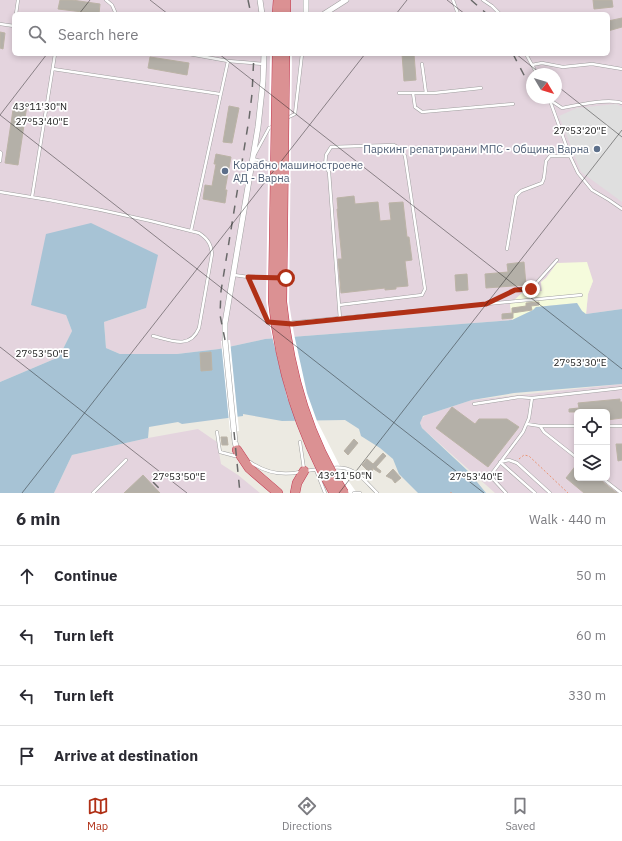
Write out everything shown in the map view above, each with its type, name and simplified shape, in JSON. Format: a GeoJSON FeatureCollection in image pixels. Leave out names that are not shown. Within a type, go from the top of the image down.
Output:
{"type":"FeatureCollection","features":[{"type":"Feature","properties":{"kind":"highway"},"geometry":{"type":"LineString","coordinates":[[277,12],[278,0]]}},
{"type":"Feature","properties":{"kind":"highway"},"geometry":{"type":"LineString","coordinates":[[286,0],[286,12]]}},
{"type":"Feature","properties":{"kind":"highway"},"geometry":{"type":"LineString","coordinates":[[277,56],[273,301],[276,328],[280,353],[291,395],[314,456],[334,493]]}},
{"type":"Feature","properties":{"kind":"highway"},"geometry":{"type":"LineString","coordinates":[[285,56],[282,302],[286,337],[292,370],[310,424],[323,455],[344,493]]}},
{"type":"Feature","properties":{"kind":"highway"},"geometry":{"type":"LineString","coordinates":[[237,450],[249,468],[278,493]]}},
{"type":"Feature","properties":{"kind":"highway"},"geometry":{"type":"LineString","coordinates":[[295,493],[297,483],[304,471]]}},
{"type":"Feature","properties":{"kind":"street"},"geometry":{"type":"LineString","coordinates":[[260,0],[262,12]]}},
{"type":"Feature","properties":{"kind":"street"},"geometry":{"type":"LineString","coordinates":[[306,0],[306,12]]}},
{"type":"Feature","properties":{"kind":"street"},"geometry":{"type":"LineString","coordinates":[[327,12],[346,0]]}},
{"type":"Feature","properties":{"kind":"street"},"geometry":{"type":"LineString","coordinates":[[237,450],[225,340],[226,315],[261,103],[264,56]]}},
{"type":"Feature","properties":{"kind":"lane"},"geometry":{"type":"LineString","coordinates":[[16,12],[18,0]]}},
{"type":"Feature","properties":{"kind":"lane"},"geometry":{"type":"LineString","coordinates":[[106,0],[112,5],[115,12]]}},
{"type":"Feature","properties":{"kind":"lane"},"geometry":{"type":"LineString","coordinates":[[453,0],[457,12]]}},
{"type":"Feature","properties":{"kind":"lane"},"geometry":{"type":"LineString","coordinates":[[483,0],[498,12]]}},
{"type":"Feature","properties":{"kind":"lane"},"geometry":{"type":"LineString","coordinates":[[0,24],[12,26]]}},
{"type":"Feature","properties":{"kind":"lane"},"geometry":{"type":"LineString","coordinates":[[32,197],[56,56]]}},
{"type":"Feature","properties":{"kind":"lane"},"geometry":{"type":"LineString","coordinates":[[200,56],[228,61],[264,64]]}},
{"type":"Feature","properties":{"kind":"lane"},"geometry":{"type":"LineString","coordinates":[[302,56],[295,114],[269,128],[252,159],[270,164],[319,163],[325,166],[329,172],[340,319]]}},
{"type":"Feature","properties":{"kind":"lane"},"geometry":{"type":"LineString","coordinates":[[527,56],[534,68]]}},
{"type":"Feature","properties":{"kind":"lane"},"geometry":{"type":"LineString","coordinates":[[191,231],[228,61]]}},
{"type":"Feature","properties":{"kind":"lane"},"geometry":{"type":"LineString","coordinates":[[532,65],[542,63],[563,66],[592,64],[622,69]]}},
{"type":"Feature","properties":{"kind":"lane"},"geometry":{"type":"LineString","coordinates":[[422,64],[426,93]]}},
{"type":"Feature","properties":{"kind":"lane"},"geometry":{"type":"LineString","coordinates":[[53,69],[220,94]]}},
{"type":"Feature","properties":{"kind":"lane"},"geometry":{"type":"LineString","coordinates":[[399,93],[426,93],[480,88]]}},
{"type":"Feature","properties":{"kind":"lane"},"geometry":{"type":"LineString","coordinates":[[413,93],[415,107],[422,112],[513,104]]}},
{"type":"Feature","properties":{"kind":"lane"},"geometry":{"type":"LineString","coordinates":[[556,104],[562,108],[616,101],[622,103]]}},
{"type":"Feature","properties":{"kind":"lane"},"geometry":{"type":"LineString","coordinates":[[551,104],[570,156],[578,173],[592,190],[622,209]]}},
{"type":"Feature","properties":{"kind":"lane"},"geometry":{"type":"LineString","coordinates":[[325,166],[326,155],[331,147],[394,145],[401,149],[405,156],[425,290],[422,295],[339,305]]}},
{"type":"Feature","properties":{"kind":"lane"},"geometry":{"type":"LineString","coordinates":[[0,152],[0,161]]}},
{"type":"Feature","properties":{"kind":"lane"},"geometry":{"type":"LineString","coordinates":[[507,249],[516,196],[521,191],[542,183],[546,161],[550,156],[570,156]]}},
{"type":"Feature","properties":{"kind":"lane"},"geometry":{"type":"LineString","coordinates":[[0,192],[126,215],[199,233],[205,237],[210,242],[212,254],[199,328],[194,337],[185,342],[176,342],[153,336]]}},
{"type":"Feature","properties":{"kind":"lane"},"geometry":{"type":"LineString","coordinates":[[486,304],[515,290],[531,289],[557,260]]}},
{"type":"Feature","properties":{"kind":"lane"},"geometry":{"type":"LineString","coordinates":[[232,275],[286,278]]}},
{"type":"Feature","properties":{"kind":"lane"},"geometry":{"type":"LineString","coordinates":[[248,277],[268,322],[292,324],[581,295]]}},
{"type":"Feature","properties":{"kind":"lane"},"geometry":{"type":"LineString","coordinates":[[474,404],[519,397],[532,398],[622,388]]}},
{"type":"Feature","properties":{"kind":"lane"},"geometry":{"type":"LineString","coordinates":[[506,493],[495,482],[492,475],[494,469],[523,432],[529,418],[532,398]]}},
{"type":"Feature","properties":{"kind":"lane"},"geometry":{"type":"LineString","coordinates":[[527,424],[540,426],[574,426]]}},
{"type":"Feature","properties":{"kind":"lane"},"geometry":{"type":"LineString","coordinates":[[540,426],[544,432],[574,456]]}},
{"type":"Feature","properties":{"kind":"lane"},"geometry":{"type":"LineString","coordinates":[[610,426],[622,426]]}},
{"type":"Feature","properties":{"kind":"lane"},"geometry":{"type":"LineString","coordinates":[[217,432],[220,452],[235,456],[237,450],[249,462],[263,470],[284,474],[341,467],[359,476],[377,493]]}},
{"type":"Feature","properties":{"kind":"lane"},"geometry":{"type":"LineString","coordinates":[[300,442],[304,471]]}},
{"type":"Feature","properties":{"kind":"lane"},"geometry":{"type":"LineString","coordinates":[[93,493],[126,460]]}},
{"type":"Feature","properties":{"kind":"lane"},"geometry":{"type":"LineString","coordinates":[[500,462],[509,460],[514,461],[550,493]]}},
{"type":"Feature","properties":{"kind":"lane"},"geometry":{"type":"LineString","coordinates":[[500,462],[535,493]]}},
{"type":"Feature","properties":{"kind":"lane"},"geometry":{"type":"LineString","coordinates":[[316,470],[325,493]]}},
{"type":"Feature","properties":{"kind":"lane"},"geometry":{"type":"LineString","coordinates":[[606,481],[621,493]]}},
{"type":"Feature","properties":{"kind":"lane"},"geometry":{"type":"LineString","coordinates":[[354,493],[360,493]]}},
{"type":"Feature","properties":{"kind":"path"},"geometry":{"type":"LineString","coordinates":[[520,465],[518,461],[520,457],[528,455],[568,493]]}},
{"type":"Feature","properties":{"kind":"shaded area"},"geometry":{"type":"Polygon","coordinates":[[[0,0],[622,0],[622,309],[586,314],[588,294],[593,281],[557,263],[546,278],[541,282],[542,291],[522,293],[510,304],[512,320],[265,339],[219,349],[177,354],[120,354],[106,348],[104,322],[146,308],[66,315],[72,331],[59,357],[0,382],[0,0]]]}},
{"type":"Feature","properties":{"kind":"shaded area","name":"Паркинг репатрирани МПС - Община Варна"},"geometry":{"type":"Polygon","coordinates":[[[616,104],[622,107],[622,202],[581,172],[559,116],[577,108],[616,104]]]}},
{"type":"Feature","properties":{"kind":"shaded area"},"geometry":{"type":"Polygon","coordinates":[[[587,262],[593,281],[588,294],[586,314],[577,303],[536,307],[533,310],[512,320],[510,304],[522,293],[542,291],[541,282],[546,278],[557,263],[587,262]]]}},
{"type":"Feature","properties":{"kind":"shaded area"},"geometry":{"type":"Polygon","coordinates":[[[622,384],[622,493],[495,493],[422,428],[420,423],[422,418],[426,415],[472,400],[622,384]]]}},
{"type":"Feature","properties":{"kind":"shaded area"},"geometry":{"type":"Polygon","coordinates":[[[198,429],[217,442],[221,464],[238,475],[260,493],[54,493],[72,455],[148,438],[198,429]]]}},
{"type":"Feature","properties":{"kind":"water"},"geometry":{"type":"Polygon","coordinates":[[[91,223],[158,255],[146,308],[104,322],[106,348],[120,354],[177,354],[219,349],[265,339],[512,320],[533,310],[536,307],[577,303],[586,314],[622,309],[622,384],[514,393],[472,400],[423,416],[420,423],[422,428],[469,472],[486,493],[418,493],[399,474],[393,459],[380,448],[361,436],[359,429],[345,420],[282,421],[243,414],[243,416],[182,424],[178,422],[149,427],[148,438],[72,455],[54,493],[0,493],[0,382],[59,357],[72,331],[66,315],[31,305],[46,234],[91,223]]]}},
{"type":"Feature","properties":{"kind":"pier"},"geometry":{"type":"Polygon","coordinates":[[[270,56],[292,56],[289,303],[307,393],[317,421],[345,476],[357,493],[329,493],[311,458],[287,397],[270,328],[266,301],[270,56]]]}},
{"type":"Feature","properties":{"kind":"pier"},"geometry":{"type":"Polygon","coordinates":[[[230,340],[239,431],[230,432],[221,341],[230,340]]]}},
{"type":"Feature","properties":{"kind":"building"},"geometry":{"type":"Polygon","coordinates":[[[60,0],[100,4],[99,12],[83,12],[58,9],[60,0]]]}},
{"type":"Feature","properties":{"kind":"building"},"geometry":{"type":"Polygon","coordinates":[[[593,0],[612,0],[613,7],[594,9],[593,0]]]}},
{"type":"Feature","properties":{"kind":"building"},"geometry":{"type":"Polygon","coordinates":[[[622,18],[622,27],[610,30],[610,21],[622,18]]]}},
{"type":"Feature","properties":{"kind":"building"},"geometry":{"type":"Polygon","coordinates":[[[0,32],[5,33],[3,49],[0,48],[0,32]]]}},
{"type":"Feature","properties":{"kind":"building"},"geometry":{"type":"Polygon","coordinates":[[[402,56],[414,56],[416,80],[404,81],[402,56]]]}},
{"type":"Feature","properties":{"kind":"building"},"geometry":{"type":"Polygon","coordinates":[[[150,57],[189,63],[187,75],[148,68],[150,57]]]}},
{"type":"Feature","properties":{"kind":"building"},"geometry":{"type":"Polygon","coordinates":[[[14,103],[27,105],[18,165],[5,163],[14,103]]]}},
{"type":"Feature","properties":{"kind":"building"},"geometry":{"type":"Polygon","coordinates":[[[229,106],[239,108],[232,143],[223,142],[229,106]]]}},
{"type":"Feature","properties":{"kind":"building"},"geometry":{"type":"Polygon","coordinates":[[[216,154],[231,157],[225,190],[227,190],[225,203],[203,199],[205,185],[212,186],[216,164],[214,164],[216,154]]]}},
{"type":"Feature","properties":{"kind":"building"},"geometry":{"type":"Polygon","coordinates":[[[354,196],[355,204],[378,202],[380,221],[391,220],[389,203],[403,202],[407,237],[409,237],[412,260],[405,261],[408,286],[396,287],[396,289],[385,290],[385,288],[341,293],[338,259],[342,259],[337,198],[354,196]]]}},
{"type":"Feature","properties":{"kind":"building"},"geometry":{"type":"Polygon","coordinates":[[[524,262],[526,285],[486,288],[485,274],[508,272],[507,264],[524,262]]]}},
{"type":"Feature","properties":{"kind":"building"},"geometry":{"type":"Polygon","coordinates":[[[467,274],[468,290],[456,291],[455,275],[467,274]]]}},
{"type":"Feature","properties":{"kind":"building"},"geometry":{"type":"Polygon","coordinates":[[[539,302],[539,305],[531,306],[532,310],[512,313],[512,308],[526,306],[526,303],[539,302]]]}},
{"type":"Feature","properties":{"kind":"building"},"geometry":{"type":"Polygon","coordinates":[[[513,313],[513,318],[502,319],[502,314],[513,313]]]}},
{"type":"Feature","properties":{"kind":"building"},"geometry":{"type":"Polygon","coordinates":[[[211,352],[212,370],[201,371],[200,353],[211,352]]]}},
{"type":"Feature","properties":{"kind":"building"},"geometry":{"type":"Polygon","coordinates":[[[620,399],[620,402],[622,402],[622,418],[610,420],[610,409],[574,409],[574,412],[569,412],[569,409],[579,408],[578,403],[620,399]]]}},
{"type":"Feature","properties":{"kind":"building"},"geometry":{"type":"Polygon","coordinates":[[[452,407],[475,424],[479,419],[507,419],[519,427],[488,467],[436,428],[452,407]]]}},
{"type":"Feature","properties":{"kind":"building"},"geometry":{"type":"Polygon","coordinates":[[[221,437],[227,437],[228,445],[222,445],[221,437]]]}},
{"type":"Feature","properties":{"kind":"building"},"geometry":{"type":"Polygon","coordinates":[[[354,439],[358,443],[348,455],[344,451],[354,439]]]}},
{"type":"Feature","properties":{"kind":"building"},"geometry":{"type":"Polygon","coordinates":[[[616,444],[622,444],[622,460],[618,461],[616,444]]]}},
{"type":"Feature","properties":{"kind":"building"},"geometry":{"type":"Polygon","coordinates":[[[383,453],[386,456],[376,467],[381,471],[380,473],[372,468],[373,470],[370,473],[362,465],[367,459],[373,464],[383,453]]]}},
{"type":"Feature","properties":{"kind":"building"},"geometry":{"type":"Polygon","coordinates":[[[574,468],[574,481],[602,481],[617,493],[584,493],[566,478],[574,468]]]}},
{"type":"Feature","properties":{"kind":"building"},"geometry":{"type":"Polygon","coordinates":[[[393,469],[401,478],[395,483],[392,479],[386,476],[393,469]]]}},
{"type":"Feature","properties":{"kind":"building"},"geometry":{"type":"Polygon","coordinates":[[[143,475],[160,493],[124,493],[143,475]]]}},
{"type":"Feature","properties":{"kind":"railway"},"geometry":{"type":"LineString","coordinates":[[248,0],[251,12]]}},
{"type":"Feature","properties":{"kind":"railway"},"geometry":{"type":"LineString","coordinates":[[471,0],[485,12]]}},
{"type":"Feature","properties":{"kind":"railway"},"geometry":{"type":"LineString","coordinates":[[225,340],[220,315],[221,291],[249,119],[254,56]]}},
{"type":"Feature","properties":{"kind":"railway"},"geometry":{"type":"LineString","coordinates":[[514,56],[525,77]]}},
{"type":"Feature","properties":{"kind":"railway"},"geometry":{"type":"LineString","coordinates":[[234,432],[240,493]]}},
{"type":"Feature","properties":{"kind":"railway"},"geometry":{"type":"LineString","coordinates":[[153,482],[164,493]]}},
{"type":"Feature","properties":{"kind":"place","name":"Паркинг репатрирани МПС - Община Варна"},"geometry":{"type":"Point","coordinates":[597,149]}},
{"type":"Feature","properties":{"kind":"place","name":"Корабно машиностроене АД - Варна"},"geometry":{"type":"Point","coordinates":[225,171]}},
{"type":"Feature","properties":{"kind":"route"},"geometry":{"type":"LineString","coordinates":[[286,278],[248,277],[268,322],[292,324],[486,304],[515,290],[531,289]]}}]}
